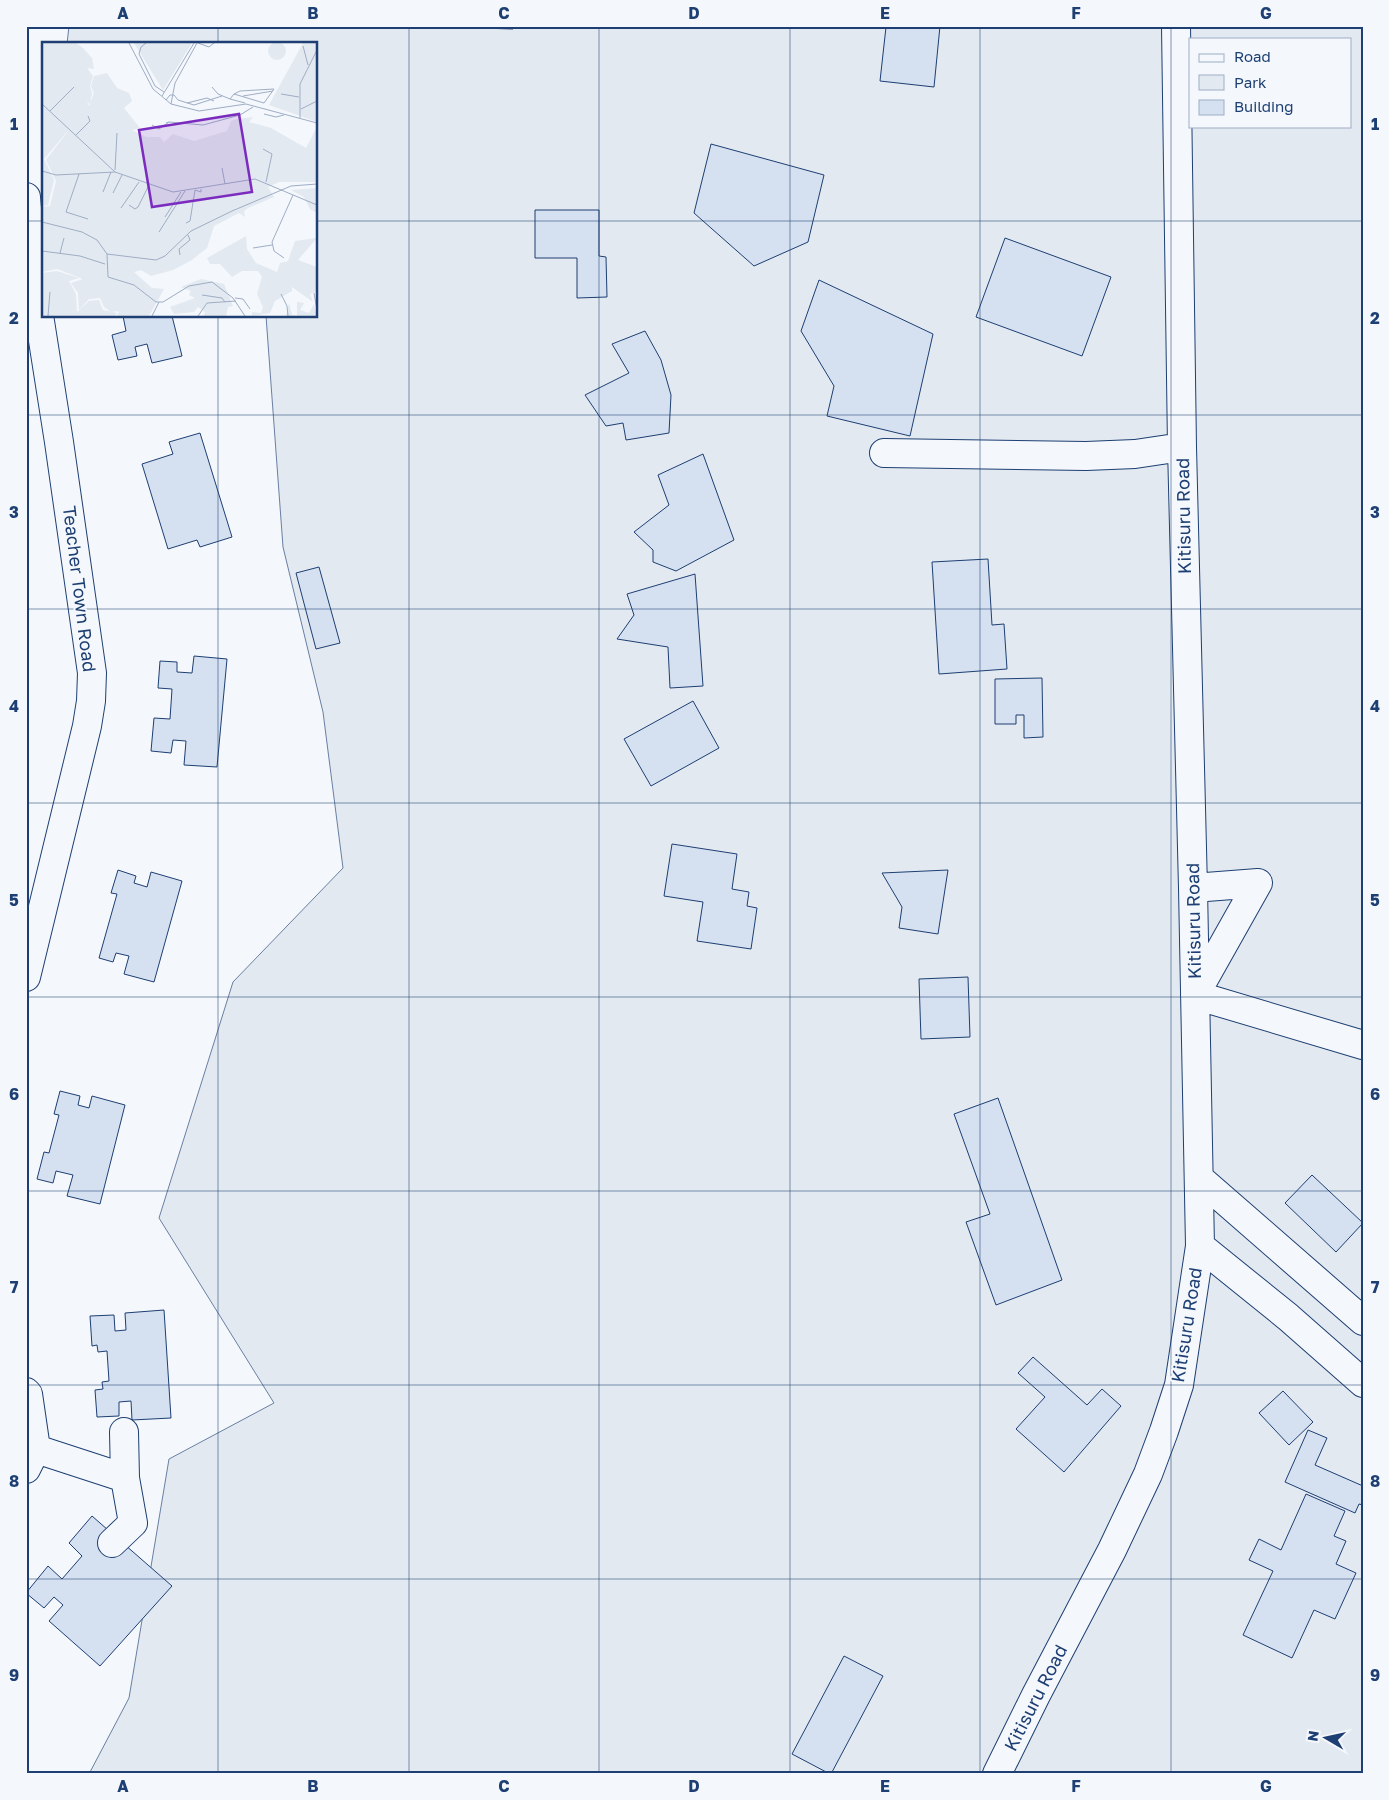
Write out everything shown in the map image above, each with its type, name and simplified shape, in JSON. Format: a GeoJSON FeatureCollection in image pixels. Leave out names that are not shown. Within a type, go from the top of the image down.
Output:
{"type":"FeatureCollection","features":[{"type":"Feature","properties":{"kind":"street","name":"Kitisuru Road"},"geometry":{"type":"LineString","coordinates":[[997,1774],[1040,1686],[1112,1550],[1148,1474],[1179,1385],[1200,1246],[1182,447],[1176,26]]}},
{"type":"Feature","properties":{"kind":"street","name":"Teacher Town Road"},"geometry":{"type":"LineString","coordinates":[[26,197],[33,277],[92,672],[88,726],[26,977]]}},
{"type":"Feature","properties":{"kind":"street"},"geometry":{"type":"LineString","coordinates":[[884,454],[1086,456],[1135,454],[1182,447]]}},
{"type":"Feature","properties":{"kind":"street"},"geometry":{"type":"LineString","coordinates":[[1193,888],[1258,883],[1195,995],[1363,1045]]}},
{"type":"Feature","properties":{"kind":"street"},"geometry":{"type":"LineString","coordinates":[[1199,1178],[1363,1320]]}},
{"type":"Feature","properties":{"kind":"street"},"geometry":{"type":"LineString","coordinates":[[1200,1246],[1288,1317],[1363,1383]]}},
{"type":"Feature","properties":{"kind":"street"},"geometry":{"type":"LineString","coordinates":[[26,1392],[28,1394],[31,1459],[125,1478]]}},
{"type":"Feature","properties":{"kind":"street"},"geometry":{"type":"LineString","coordinates":[[112,1543],[133,1523],[125,1478],[124,1432]]}},
{"type":"Feature","properties":{"kind":"green space"},"geometry":{"type":"Polygon","coordinates":[[[69,26],[1363,26],[1363,1774],[89,1774],[129,1698],[169,1459],[274,1403],[159,1218],[233,982],[343,868],[323,712],[283,547],[266,318],[318,318],[318,42],[67,42],[69,26]]]}},
{"type":"Feature","properties":{"kind":"building"},"geometry":{"type":"Polygon","coordinates":[[[445,26],[513,26],[513,29],[445,27],[445,26]]]}},
{"type":"Feature","properties":{"kind":"building"},"geometry":{"type":"Polygon","coordinates":[[[883,26],[940,26],[934,87],[880,81],[886,27],[883,26]]]}},
{"type":"Feature","properties":{"kind":"building"},"geometry":{"type":"Polygon","coordinates":[[[711,144],[824,175],[808,242],[754,266],[694,213],[711,144]]]}},
{"type":"Feature","properties":{"kind":"building"},"geometry":{"type":"Polygon","coordinates":[[[535,210],[599,210],[599,256],[606,257],[607,297],[577,298],[577,258],[535,258],[535,210]]]}},
{"type":"Feature","properties":{"kind":"building"},"geometry":{"type":"Polygon","coordinates":[[[1005,238],[1111,277],[1082,356],[976,317],[1005,238]]]}},
{"type":"Feature","properties":{"kind":"building"},"geometry":{"type":"Polygon","coordinates":[[[819,280],[933,334],[910,436],[827,416],[834,386],[801,331],[819,280]]]}},
{"type":"Feature","properties":{"kind":"building"},"geometry":{"type":"Polygon","coordinates":[[[123,318],[172,318],[182,356],[152,363],[147,344],[135,347],[137,356],[118,360],[112,335],[126,331],[123,318]]]}},
{"type":"Feature","properties":{"kind":"building"},"geometry":{"type":"Polygon","coordinates":[[[645,331],[661,360],[671,395],[669,433],[626,440],[623,423],[606,426],[585,395],[629,373],[612,344],[645,331]]]}},
{"type":"Feature","properties":{"kind":"building"},"geometry":{"type":"Polygon","coordinates":[[[200,433],[232,537],[200,547],[197,540],[168,549],[142,464],[173,454],[169,442],[200,433]]]}},
{"type":"Feature","properties":{"kind":"building"},"geometry":{"type":"Polygon","coordinates":[[[703,454],[734,540],[676,571],[653,562],[653,550],[634,532],[669,505],[658,475],[703,454]]]}},
{"type":"Feature","properties":{"kind":"building"},"geometry":{"type":"Polygon","coordinates":[[[988,559],[992,625],[1004,624],[1007,669],[939,674],[932,562],[988,559]]]}},
{"type":"Feature","properties":{"kind":"building"},"geometry":{"type":"Polygon","coordinates":[[[319,567],[340,643],[316,649],[296,573],[319,567]]]}},
{"type":"Feature","properties":{"kind":"building"},"geometry":{"type":"Polygon","coordinates":[[[695,574],[703,686],[670,688],[668,647],[617,639],[634,615],[627,594],[695,574]]]}},
{"type":"Feature","properties":{"kind":"building"},"geometry":{"type":"Polygon","coordinates":[[[194,656],[227,659],[217,767],[184,765],[186,741],[173,740],[171,753],[151,751],[154,718],[170,719],[172,689],[158,688],[160,661],[177,662],[177,672],[192,673],[194,656]]]}},
{"type":"Feature","properties":{"kind":"building"},"geometry":{"type":"Polygon","coordinates":[[[1042,678],[1043,737],[1024,738],[1024,715],[1016,715],[1016,724],[995,724],[995,679],[1042,678]]]}},
{"type":"Feature","properties":{"kind":"building"},"geometry":{"type":"Polygon","coordinates":[[[693,701],[719,748],[651,786],[624,739],[693,701]]]}},
{"type":"Feature","properties":{"kind":"building"},"geometry":{"type":"Polygon","coordinates":[[[672,844],[737,854],[732,889],[749,892],[747,906],[757,908],[751,949],[697,941],[703,902],[664,896],[672,844]]]}},
{"type":"Feature","properties":{"kind":"building"},"geometry":{"type":"Polygon","coordinates":[[[118,870],[136,876],[134,883],[147,887],[151,872],[182,881],[154,982],[124,974],[129,956],[116,953],[113,962],[99,958],[117,894],[111,893],[118,870]]]}},
{"type":"Feature","properties":{"kind":"building"},"geometry":{"type":"Polygon","coordinates":[[[948,870],[938,934],[899,928],[902,907],[882,873],[948,870]]]}},
{"type":"Feature","properties":{"kind":"building"},"geometry":{"type":"Polygon","coordinates":[[[968,977],[970,1037],[921,1039],[919,979],[968,977]]]}},
{"type":"Feature","properties":{"kind":"building"},"geometry":{"type":"Polygon","coordinates":[[[60,1091],[80,1096],[78,1105],[89,1108],[92,1096],[125,1105],[100,1204],[67,1196],[73,1175],[56,1171],[53,1183],[37,1179],[44,1152],[49,1153],[59,1115],[54,1114],[60,1091]]]}},
{"type":"Feature","properties":{"kind":"building"},"geometry":{"type":"Polygon","coordinates":[[[998,1098],[1062,1280],[996,1305],[966,1222],[990,1214],[954,1114],[998,1098]]]}},
{"type":"Feature","properties":{"kind":"building"},"geometry":{"type":"Polygon","coordinates":[[[1312,1175],[1363,1223],[1336,1252],[1285,1203],[1312,1175]]]}},
{"type":"Feature","properties":{"kind":"building"},"geometry":{"type":"Polygon","coordinates":[[[164,1310],[171,1418],[132,1420],[131,1401],[119,1402],[119,1416],[97,1417],[95,1390],[103,1389],[102,1382],[109,1381],[107,1351],[98,1352],[97,1345],[92,1346],[90,1316],[114,1315],[115,1331],[126,1330],[125,1313],[164,1310]]]}},
{"type":"Feature","properties":{"kind":"building"},"geometry":{"type":"Polygon","coordinates":[[[1033,1357],[1087,1405],[1102,1389],[1121,1406],[1064,1472],[1016,1429],[1045,1397],[1018,1373],[1033,1357]]]}},
{"type":"Feature","properties":{"kind":"building"},"geometry":{"type":"Polygon","coordinates":[[[1283,1391],[1313,1422],[1289,1445],[1259,1413],[1283,1391]]]}},
{"type":"Feature","properties":{"kind":"building"},"geometry":{"type":"Polygon","coordinates":[[[1308,1430],[1327,1438],[1315,1465],[1363,1486],[1363,1505],[1359,1504],[1355,1513],[1285,1482],[1308,1430]]]}},
{"type":"Feature","properties":{"kind":"building"},"geometry":{"type":"Polygon","coordinates":[[[1306,1494],[1345,1511],[1334,1536],[1346,1541],[1336,1564],[1356,1573],[1335,1619],[1314,1610],[1292,1658],[1243,1635],[1273,1571],[1249,1560],[1259,1539],[1281,1550],[1306,1494]]]}},
{"type":"Feature","properties":{"kind":"building"},"geometry":{"type":"Polygon","coordinates":[[[92,1516],[172,1586],[100,1666],[49,1621],[63,1605],[54,1597],[44,1608],[26,1593],[48,1566],[62,1579],[82,1556],[69,1543],[92,1516]]]}},
{"type":"Feature","properties":{"kind":"building"},"geometry":{"type":"Polygon","coordinates":[[[844,1656],[883,1676],[830,1774],[792,1754],[844,1656]]]}}]}
